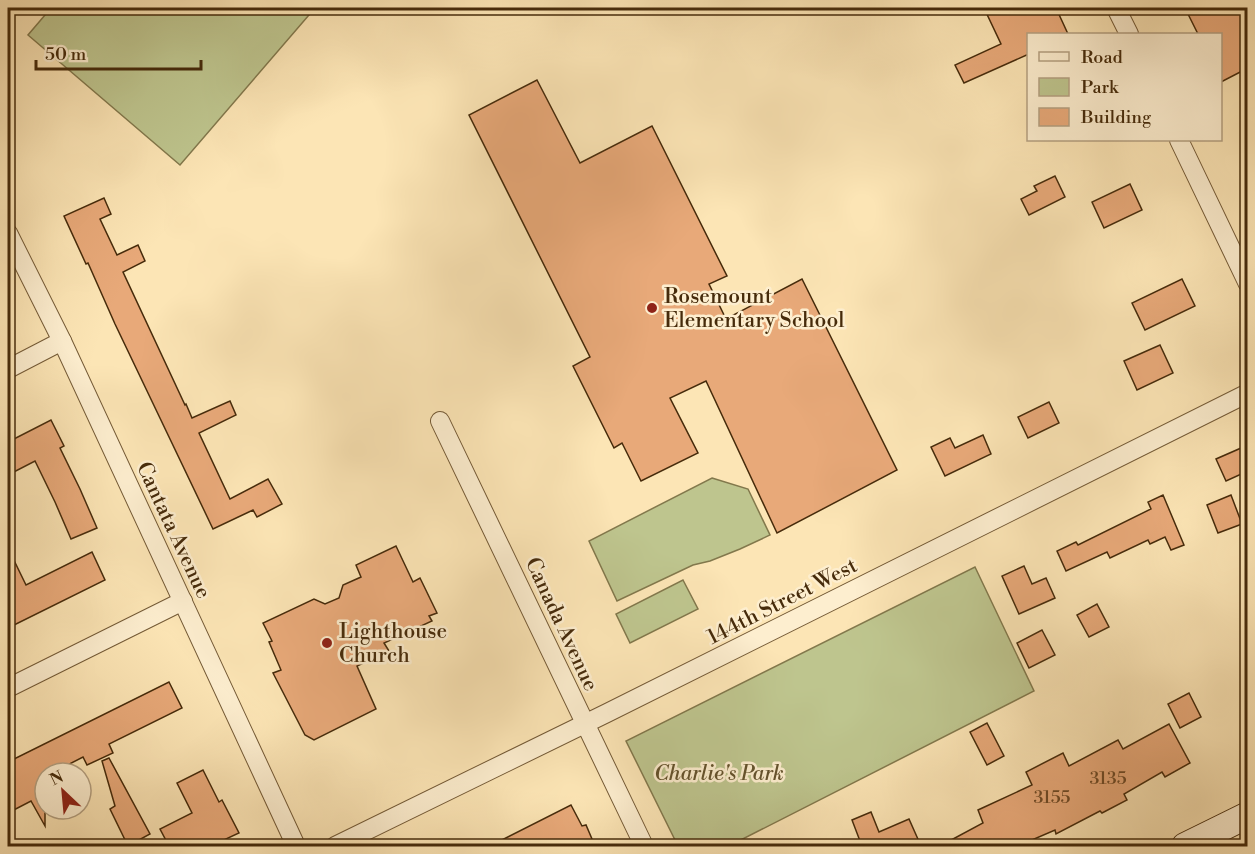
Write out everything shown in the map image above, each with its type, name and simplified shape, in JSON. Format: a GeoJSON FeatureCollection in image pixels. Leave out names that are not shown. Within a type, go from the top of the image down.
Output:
{"type":"FeatureCollection","features":[{"type":"Feature","properties":{"kind":"street"},"geometry":{"type":"LineString","coordinates":[[1116,8],[1128,33]]}},
{"type":"Feature","properties":{"kind":"street"},"geometry":{"type":"LineString","coordinates":[[1179,141],[1248,284]]}},
{"type":"Feature","properties":{"kind":"street","name":"Cantata Avenue"},"geometry":{"type":"LineString","coordinates":[[8,233],[62,341],[296,846]]}},
{"type":"Feature","properties":{"kind":"street"},"geometry":{"type":"LineString","coordinates":[[8,369],[62,341]]}},
{"type":"Feature","properties":{"kind":"street","name":"144th Street West"},"geometry":{"type":"LineString","coordinates":[[335,846],[1248,393]]}},
{"type":"Feature","properties":{"kind":"street","name":"Canada Avenue"},"geometry":{"type":"LineString","coordinates":[[440,421],[644,846]]}},
{"type":"Feature","properties":{"kind":"street"},"geometry":{"type":"LineString","coordinates":[[8,688],[183,601]]}},
{"type":"Feature","properties":{"kind":"street"},"geometry":{"type":"LineString","coordinates":[[1185,846],[1248,815]]}},
{"type":"Feature","properties":{"kind":"green space"},"geometry":{"type":"Polygon","coordinates":[[[51,8],[315,8],[180,165],[28,35],[51,8]]]}},
{"type":"Feature","properties":{"kind":"green space"},"geometry":{"type":"Polygon","coordinates":[[[712,478],[748,489],[770,535],[710,561],[693,565],[617,601],[589,541],[712,478]]]}},
{"type":"Feature","properties":{"kind":"green space","name":"Charlie's Park"},"geometry":{"type":"Polygon","coordinates":[[[975,567],[1034,691],[729,846],[678,846],[626,741],[975,567]]]}},
{"type":"Feature","properties":{"kind":"green space"},"geometry":{"type":"Polygon","coordinates":[[[683,580],[698,609],[630,643],[616,614],[683,580]]]}},
{"type":"Feature","properties":{"kind":"building"},"geometry":{"type":"Polygon","coordinates":[[[984,8],[1056,8],[1068,33],[1027,33],[1027,55],[964,83],[955,65],[1001,44],[984,8]]]}},
{"type":"Feature","properties":{"kind":"building"},"geometry":{"type":"Polygon","coordinates":[[[1185,8],[1248,8],[1248,68],[1222,81],[1222,33],[1198,33],[1185,8]]]}},
{"type":"Feature","properties":{"kind":"building","name":"Rosemount Elementary School"},"geometry":{"type":"Polygon","coordinates":[[[537,80],[580,163],[652,126],[727,276],[709,284],[726,319],[802,279],[897,470],[777,533],[706,381],[670,398],[698,453],[641,481],[622,443],[614,448],[573,366],[590,357],[469,115],[537,80]]]}},
{"type":"Feature","properties":{"kind":"building"},"geometry":{"type":"Polygon","coordinates":[[[1055,176],[1065,197],[1029,215],[1021,199],[1037,191],[1034,186],[1055,176]]]}},
{"type":"Feature","properties":{"kind":"building"},"geometry":{"type":"Polygon","coordinates":[[[1130,184],[1142,210],[1104,228],[1092,202],[1130,184]]]}},
{"type":"Feature","properties":{"kind":"building"},"geometry":{"type":"Polygon","coordinates":[[[104,198],[111,214],[100,219],[117,255],[138,245],[145,261],[123,272],[192,418],[230,401],[236,415],[199,433],[230,499],[268,479],[282,504],[257,517],[253,510],[213,529],[64,216],[104,198]]]}},
{"type":"Feature","properties":{"kind":"building"},"geometry":{"type":"Polygon","coordinates":[[[1182,279],[1195,306],[1145,330],[1132,303],[1182,279]]]}},
{"type":"Feature","properties":{"kind":"building"},"geometry":{"type":"Polygon","coordinates":[[[1160,345],[1173,373],[1137,390],[1124,361],[1160,345]]]}},
{"type":"Feature","properties":{"kind":"building"},"geometry":{"type":"Polygon","coordinates":[[[1049,402],[1059,423],[1028,438],[1018,417],[1049,402]]]}},
{"type":"Feature","properties":{"kind":"building"},"geometry":{"type":"Polygon","coordinates":[[[51,420],[64,446],[60,448],[97,528],[71,539],[35,461],[8,475],[8,442],[51,420]]]}},
{"type":"Feature","properties":{"kind":"building"},"geometry":{"type":"Polygon","coordinates":[[[983,435],[991,454],[945,476],[931,447],[950,438],[955,448],[983,435]]]}},
{"type":"Feature","properties":{"kind":"building"},"geometry":{"type":"Polygon","coordinates":[[[1248,445],[1248,471],[1226,481],[1216,459],[1248,445]]]}},
{"type":"Feature","properties":{"kind":"building"},"geometry":{"type":"Polygon","coordinates":[[[1163,495],[1184,545],[1171,550],[1165,537],[1150,544],[1148,540],[1110,558],[1107,552],[1066,571],[1057,551],[1076,542],[1078,545],[1151,509],[1148,502],[1163,495]]]}},
{"type":"Feature","properties":{"kind":"building"},"geometry":{"type":"Polygon","coordinates":[[[1231,495],[1242,524],[1218,533],[1207,505],[1231,495]]]}},
{"type":"Feature","properties":{"kind":"building","name":"Lighthouse Church"},"geometry":{"type":"Polygon","coordinates":[[[396,546],[413,582],[420,578],[437,613],[429,616],[432,621],[384,643],[389,651],[357,666],[376,709],[314,740],[305,735],[273,673],[281,670],[269,642],[272,641],[263,623],[314,599],[325,604],[339,598],[343,585],[361,577],[356,565],[396,546]]]}},
{"type":"Feature","properties":{"kind":"building"},"geometry":{"type":"Polygon","coordinates":[[[8,548],[26,585],[92,552],[105,580],[8,628],[8,548]]]}},
{"type":"Feature","properties":{"kind":"building"},"geometry":{"type":"Polygon","coordinates":[[[1024,566],[1032,584],[1046,578],[1055,598],[1019,614],[1002,576],[1024,566]]]}},
{"type":"Feature","properties":{"kind":"building"},"geometry":{"type":"Polygon","coordinates":[[[1097,604],[1109,627],[1089,637],[1077,615],[1097,604]]]}},
{"type":"Feature","properties":{"kind":"building"},"geometry":{"type":"Polygon","coordinates":[[[1042,630],[1055,655],[1029,668],[1017,643],[1042,630]]]}},
{"type":"Feature","properties":{"kind":"building"},"geometry":{"type":"Polygon","coordinates":[[[169,682],[182,708],[109,744],[113,753],[93,762],[85,761],[83,757],[75,761],[33,761],[33,805],[31,801],[8,813],[8,762],[169,682]]]}},
{"type":"Feature","properties":{"kind":"building"},"geometry":{"type":"Polygon","coordinates":[[[1189,693],[1201,717],[1180,728],[1168,704],[1189,693]]]}},
{"type":"Feature","properties":{"kind":"building"},"geometry":{"type":"Polygon","coordinates":[[[987,723],[1004,756],[987,765],[970,732],[987,723]]]}},
{"type":"Feature","properties":{"kind":"building"},"geometry":{"type":"Polygon","coordinates":[[[1169,724],[1190,763],[1165,777],[1162,772],[1124,794],[1127,800],[1056,834],[1055,830],[1018,846],[940,846],[983,823],[978,810],[1032,785],[1026,772],[1063,753],[1069,766],[1118,740],[1123,749],[1169,724]]]}},
{"type":"Feature","properties":{"kind":"building"},"geometry":{"type":"Polygon","coordinates":[[[109,758],[150,834],[128,846],[110,809],[115,806],[102,761],[109,758]]]}},
{"type":"Feature","properties":{"kind":"building"},"geometry":{"type":"Polygon","coordinates":[[[203,770],[219,802],[222,800],[239,833],[211,846],[169,846],[160,829],[192,813],[177,783],[203,770]]]}},
{"type":"Feature","properties":{"kind":"building"},"geometry":{"type":"Polygon","coordinates":[[[571,805],[582,826],[586,825],[595,846],[490,846],[571,805]]]}},
{"type":"Feature","properties":{"kind":"building"},"geometry":{"type":"Polygon","coordinates":[[[871,812],[879,832],[909,819],[921,846],[847,846],[860,841],[852,820],[871,812]]]}},
{"type":"Feature","properties":{"kind":"place","name":"Rosemount Elementary School"},"geometry":{"type":"Point","coordinates":[652,308]}},
{"type":"Feature","properties":{"kind":"place","name":"Lighthouse Church"},"geometry":{"type":"Point","coordinates":[327,643]}}]}
